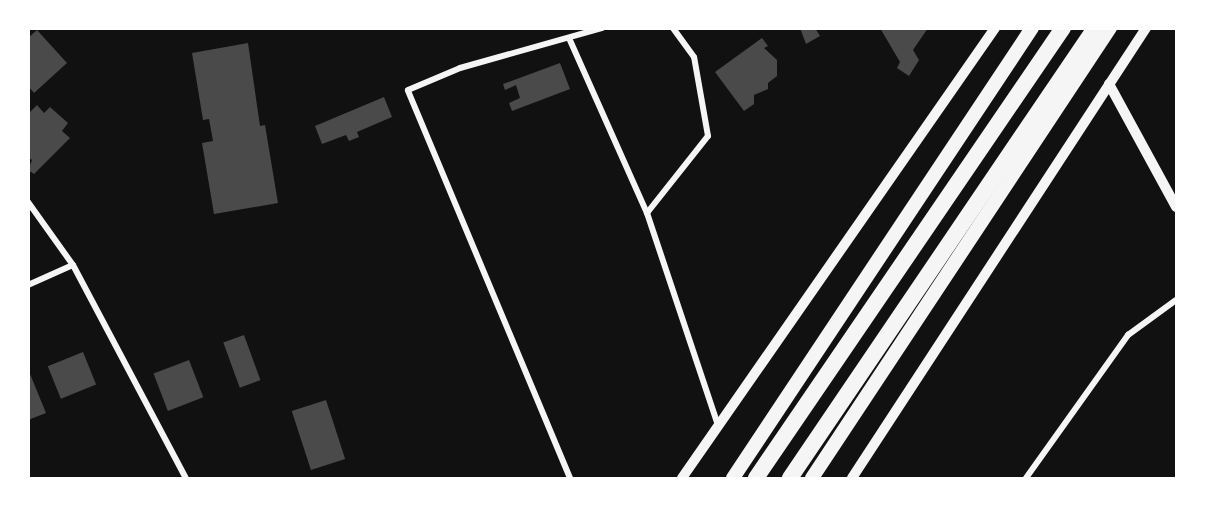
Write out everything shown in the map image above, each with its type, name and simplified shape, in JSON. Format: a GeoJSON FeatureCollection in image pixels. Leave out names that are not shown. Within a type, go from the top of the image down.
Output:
{"type":"FeatureCollection","features":[{"type":"Feature","properties":{"kind":"highway"},"geometry":{"type":"LineString","coordinates":[[756,478],[1063,28]]}},
{"type":"Feature","properties":{"kind":"highway"},"geometry":{"type":"LineString","coordinates":[[790,478],[1095,28]]}},
{"type":"Feature","properties":{"kind":"main road"},"geometry":{"type":"LineString","coordinates":[[733,478],[1032,28]]}},
{"type":"Feature","properties":{"kind":"main road"},"geometry":{"type":"LineString","coordinates":[[812,478],[1110,28]]}},
{"type":"Feature","properties":{"kind":"street"},"geometry":{"type":"LineString","coordinates":[[570,478],[408,90],[460,68],[602,28]]}},
{"type":"Feature","properties":{"kind":"street"},"geometry":{"type":"LineString","coordinates":[[647,213],[708,136],[694,57],[673,28]]}},
{"type":"Feature","properties":{"kind":"street"},"geometry":{"type":"LineString","coordinates":[[682,478],[995,28]]}},
{"type":"Feature","properties":{"kind":"street"},"geometry":{"type":"LineString","coordinates":[[852,478],[1146,28]]}},
{"type":"Feature","properties":{"kind":"street"},"geometry":{"type":"LineString","coordinates":[[569,38],[647,213],[718,425]]}},
{"type":"Feature","properties":{"kind":"street"},"geometry":{"type":"LineString","coordinates":[[1108,84],[1176,207]]}},
{"type":"Feature","properties":{"kind":"street"},"geometry":{"type":"LineString","coordinates":[[28,202],[73,265],[186,478]]}},
{"type":"Feature","properties":{"kind":"street"},"geometry":{"type":"LineString","coordinates":[[28,285],[73,265]]}},
{"type":"Feature","properties":{"kind":"street"},"geometry":{"type":"LineString","coordinates":[[1026,478],[1128,335],[1176,300]]}},
{"type":"Feature","properties":{"kind":"building"},"geometry":{"type":"Polygon","coordinates":[[[800,28],[815,28],[820,36],[806,44],[800,28]]]}},
{"type":"Feature","properties":{"kind":"building"},"geometry":{"type":"Polygon","coordinates":[[[880,28],[928,28],[913,50],[919,60],[909,76],[897,68],[900,62],[880,28]]]}},
{"type":"Feature","properties":{"kind":"building"},"geometry":{"type":"Polygon","coordinates":[[[37,30],[67,63],[34,93],[28,86],[28,38],[37,30]]]}},
{"type":"Feature","properties":{"kind":"building"},"geometry":{"type":"Polygon","coordinates":[[[762,38],[768,46],[764,48],[777,60],[777,76],[768,83],[768,89],[754,95],[754,104],[744,111],[715,72],[762,38]]]}},
{"type":"Feature","properties":{"kind":"building"},"geometry":{"type":"Polygon","coordinates":[[[248,43],[260,126],[265,125],[278,203],[214,214],[202,143],[213,141],[209,119],[203,120],[192,53],[248,43]]]}},
{"type":"Feature","properties":{"kind":"building"},"geometry":{"type":"Polygon","coordinates":[[[560,63],[570,89],[512,111],[509,103],[520,98],[516,85],[505,90],[503,84],[560,63]]]}},
{"type":"Feature","properties":{"kind":"building"},"geometry":{"type":"Polygon","coordinates":[[[384,97],[392,117],[357,132],[359,137],[349,141],[346,135],[322,144],[315,126],[384,97]]]}},
{"type":"Feature","properties":{"kind":"building"},"geometry":{"type":"Polygon","coordinates":[[[37,105],[44,113],[50,107],[68,123],[62,131],[70,138],[34,174],[28,170],[32,160],[28,157],[28,114],[37,105]]]}},
{"type":"Feature","properties":{"kind":"building"},"geometry":{"type":"Polygon","coordinates":[[[244,335],[260,380],[240,388],[223,343],[244,335]]]}},
{"type":"Feature","properties":{"kind":"building"},"geometry":{"type":"Polygon","coordinates":[[[83,352],[96,384],[61,399],[48,366],[83,352]]]}},
{"type":"Feature","properties":{"kind":"building"},"geometry":{"type":"Polygon","coordinates":[[[189,360],[203,397],[168,411],[154,374],[189,360]]]}},
{"type":"Feature","properties":{"kind":"building"},"geometry":{"type":"Polygon","coordinates":[[[28,369],[46,413],[28,420],[28,369]]]}},
{"type":"Feature","properties":{"kind":"building"},"geometry":{"type":"Polygon","coordinates":[[[326,400],[345,459],[311,470],[292,411],[326,400]]]}}]}
